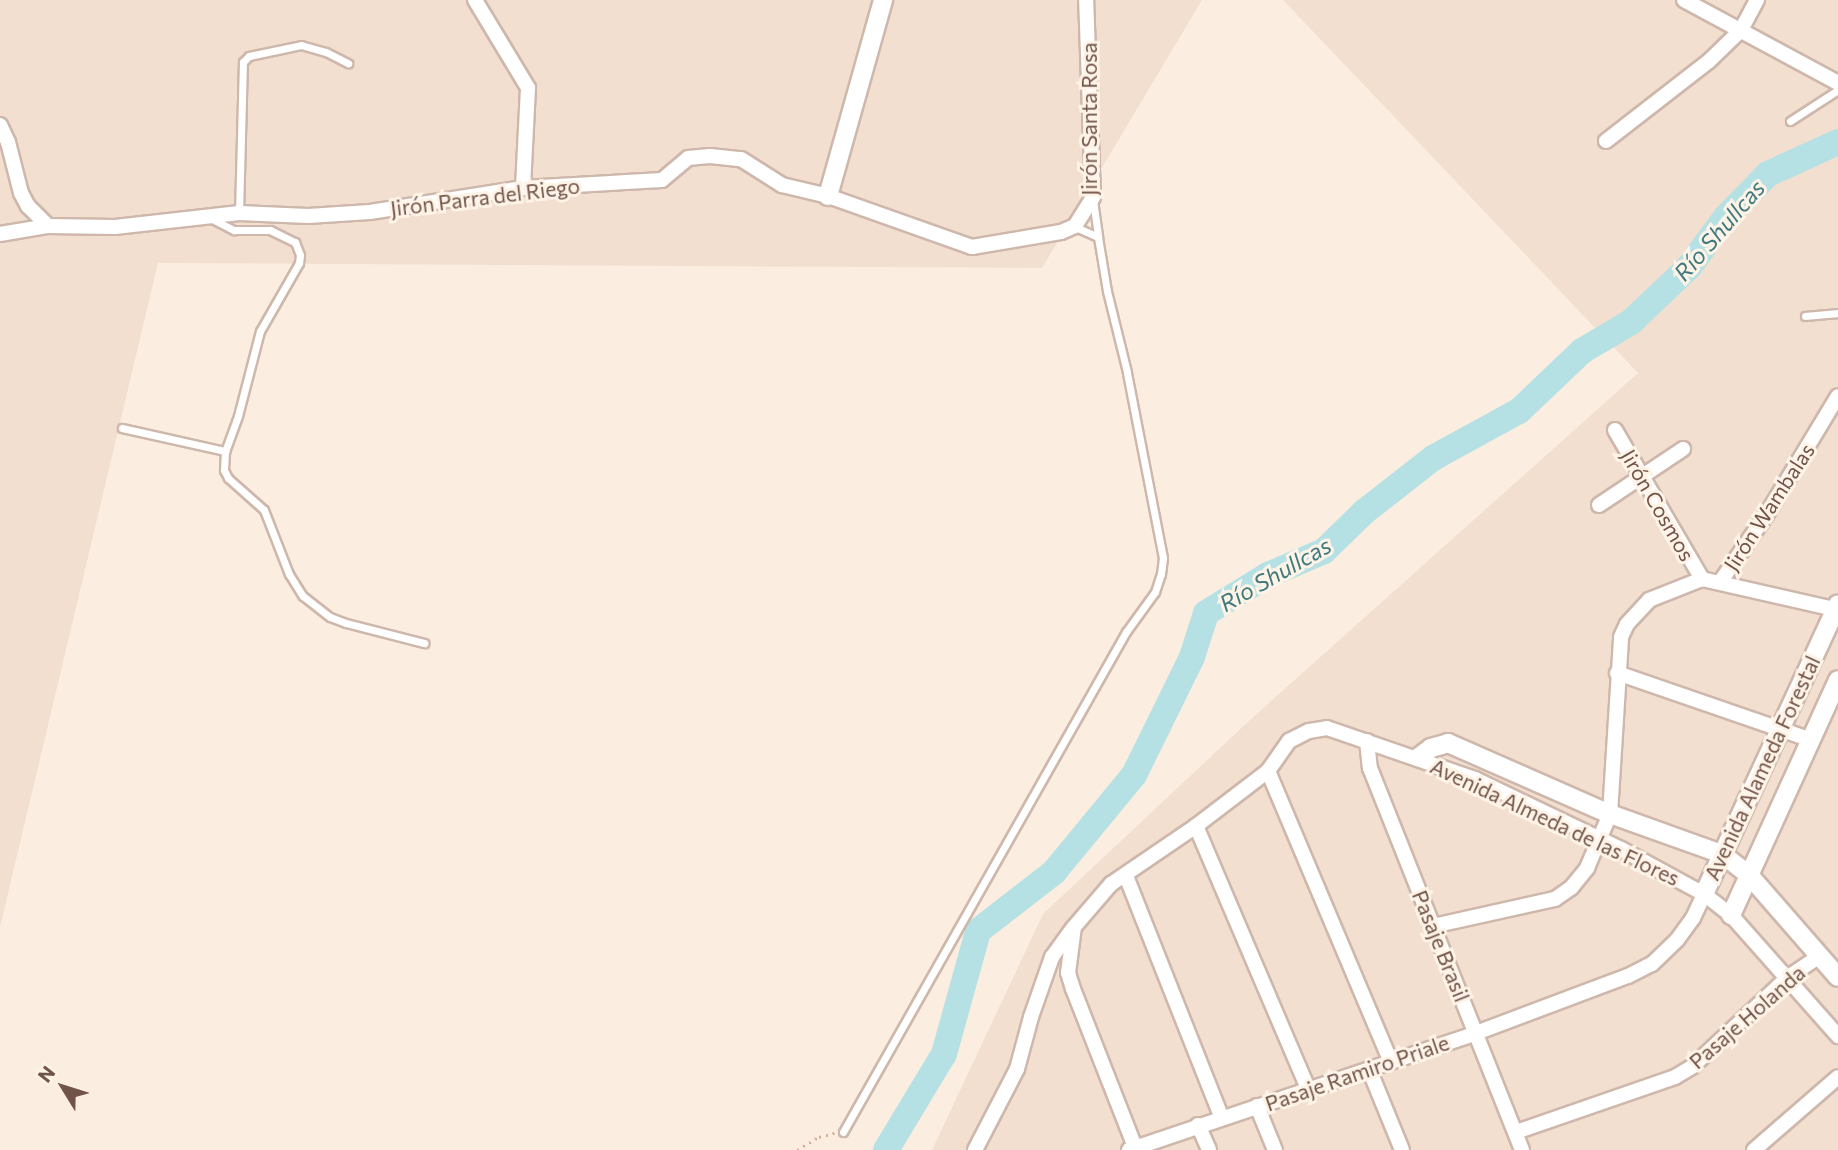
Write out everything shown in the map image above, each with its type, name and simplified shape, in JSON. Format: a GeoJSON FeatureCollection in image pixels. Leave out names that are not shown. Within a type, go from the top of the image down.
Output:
{"type":"FeatureCollection","features":[{"type":"Feature","properties":{"kind":"street"},"geometry":{"type":"LineString","coordinates":[[475,0],[528,88],[523,188]]}},
{"type":"Feature","properties":{"kind":"street"},"geometry":{"type":"LineString","coordinates":[[828,195],[883,0]]}},
{"type":"Feature","properties":{"kind":"street","name":"Jirón Santa Rosa"},"geometry":{"type":"LineString","coordinates":[[828,195],[972,247],[1075,226],[1093,197],[1086,0]]}},
{"type":"Feature","properties":{"kind":"street"},"geometry":{"type":"LineString","coordinates":[[1684,0],[1838,83]]}},
{"type":"Feature","properties":{"kind":"street"},"geometry":{"type":"LineString","coordinates":[[1606,141],[1709,61],[1741,30],[1757,0]]}},
{"type":"Feature","properties":{"kind":"street"},"geometry":{"type":"LineString","coordinates":[[0,125],[8,142],[21,193],[28,206],[48,226]]}},
{"type":"Feature","properties":{"kind":"street","name":"Jirón Parra del Riego"},"geometry":{"type":"LineString","coordinates":[[0,234],[48,226],[115,227],[239,214],[308,216],[370,212],[523,188],[662,180],[688,158],[731,156],[741,159],[782,185],[828,195]]}},
{"type":"Feature","properties":{"kind":"street","name":"Jirón Wambalas"},"geometry":{"type":"LineString","coordinates":[[1721,581],[1768,512],[1838,396]]}},
{"type":"Feature","properties":{"kind":"street","name":"Jirón Cosmos"},"geometry":{"type":"LineString","coordinates":[[1615,430],[1702,579]]}},
{"type":"Feature","properties":{"kind":"street"},"geometry":{"type":"LineString","coordinates":[[1599,505],[1683,449]]}},
{"type":"Feature","properties":{"kind":"street"},"geometry":{"type":"LineString","coordinates":[[1433,926],[1555,899],[1571,888],[1587,868],[1610,814],[1621,637],[1627,624],[1649,600],[1702,579],[1837,608]]}},
{"type":"Feature","properties":{"kind":"street","name":"Avenida Alameda Forestal"},"geometry":{"type":"LineString","coordinates":[[1704,894],[1837,608]]}},
{"type":"Feature","properties":{"kind":"street"},"geometry":{"type":"LineString","coordinates":[[1617,673],[1809,739]]}},
{"type":"Feature","properties":{"kind":"street","name":"Avenida Alameda Forestal"},"geometry":{"type":"LineString","coordinates":[[1731,915],[1838,680]]}},
{"type":"Feature","properties":{"kind":"street","name":"Avenida Almeda de las Flores"},"geometry":{"type":"LineString","coordinates":[[1268,771],[1289,741],[1309,731],[1327,728],[1419,757],[1475,779],[1600,838],[1704,894],[1731,915],[1838,1036]]}},
{"type":"Feature","properties":{"kind":"street","name":"Pasaje Brasil"},"geometry":{"type":"LineString","coordinates":[[1367,741],[1370,768],[1522,1150]]}},
{"type":"Feature","properties":{"kind":"street","name":"Avenida Almeda de las Flores"},"geometry":{"type":"LineString","coordinates":[[1419,757],[1431,748],[1448,743],[1610,814],[1722,854],[1749,874],[1838,977]]}},
{"type":"Feature","properties":{"kind":"street"},"geometry":{"type":"LineString","coordinates":[[975,1150],[1006,1097],[1052,957],[1074,927],[1111,884],[1196,826],[1268,771],[1390,1060]]}},
{"type":"Feature","properties":{"kind":"street"},"geometry":{"type":"LineString","coordinates":[[1196,826],[1308,1089]]}},
{"type":"Feature","properties":{"kind":"street"},"geometry":{"type":"LineString","coordinates":[[1126,876],[1221,1116]]}},
{"type":"Feature","properties":{"kind":"street","name":"Pasaje Ramiro Priale"},"geometry":{"type":"LineString","coordinates":[[1074,927],[1068,973],[1132,1148],[1221,1116],[1476,1033],[1628,976],[1652,964],[1677,940],[1693,918],[1704,894]]}},
{"type":"Feature","properties":{"kind":"street","name":"Pasaje Holanda"},"geometry":{"type":"LineString","coordinates":[[1516,1132],[1675,1077],[1693,1066],[1787,978],[1819,956]]}},
{"type":"Feature","properties":{"kind":"street"},"geometry":{"type":"LineString","coordinates":[[1369,1069],[1402,1150]]}},
{"type":"Feature","properties":{"kind":"street"},"geometry":{"type":"LineString","coordinates":[[1754,1150],[1838,1077]]}},
{"type":"Feature","properties":{"kind":"street"},"geometry":{"type":"LineString","coordinates":[[1257,1106],[1276,1150]]}},
{"type":"Feature","properties":{"kind":"street"},"geometry":{"type":"LineString","coordinates":[[1198,1125],[1209,1150]]}},
{"type":"Feature","properties":{"kind":"lane"},"geometry":{"type":"LineString","coordinates":[[239,214],[243,62],[249,56],[301,45],[327,52],[348,64]]}},
{"type":"Feature","properties":{"kind":"lane"},"geometry":{"type":"LineString","coordinates":[[1790,121],[1838,90]]}},
{"type":"Feature","properties":{"kind":"lane"},"geometry":{"type":"LineString","coordinates":[[843,1132],[1126,632],[1155,592],[1161,574],[1163,558],[1127,372],[1107,291],[1093,197]]}},
{"type":"Feature","properties":{"kind":"lane"},"geometry":{"type":"LineString","coordinates":[[211,218],[234,230],[270,230],[295,243],[300,255],[299,263],[260,331],[239,416],[225,451],[224,470],[228,478],[264,510],[289,574],[303,596],[330,617],[424,643]]}},
{"type":"Feature","properties":{"kind":"lane"},"geometry":{"type":"LineString","coordinates":[[1075,226],[1098,237]]}},
{"type":"Feature","properties":{"kind":"lane"},"geometry":{"type":"LineString","coordinates":[[1805,316],[1838,313]]}},
{"type":"Feature","properties":{"kind":"lane"},"geometry":{"type":"LineString","coordinates":[[122,428],[225,451]]}},
{"type":"Feature","properties":{"kind":"path"},"geometry":{"type":"LineString","coordinates":[[797,1150],[819,1137],[843,1132]]}},
{"type":"Feature","properties":{"kind":"shaded area"},"geometry":{"type":"Polygon","coordinates":[[[0,0],[1202,0],[1042,268],[158,263],[0,927],[0,0]]]}},
{"type":"Feature","properties":{"kind":"shaded area"},"geometry":{"type":"Polygon","coordinates":[[[1283,0],[1838,0],[1838,1150],[932,1150],[1043,914],[1250,720],[1638,373],[1283,0]]]}},
{"type":"Feature","properties":{"kind":"waterway","name":"Río Shullcas"},"geometry":{"type":"LineString","coordinates":[[886,1150],[944,1054],[978,931],[1054,872],[1134,775],[1192,657],[1206,613],[1268,575],[1324,551],[1364,512],[1433,458],[1519,411],[1582,351],[1631,322],[1689,267],[1726,217],[1768,174],[1838,142]]}}]}
